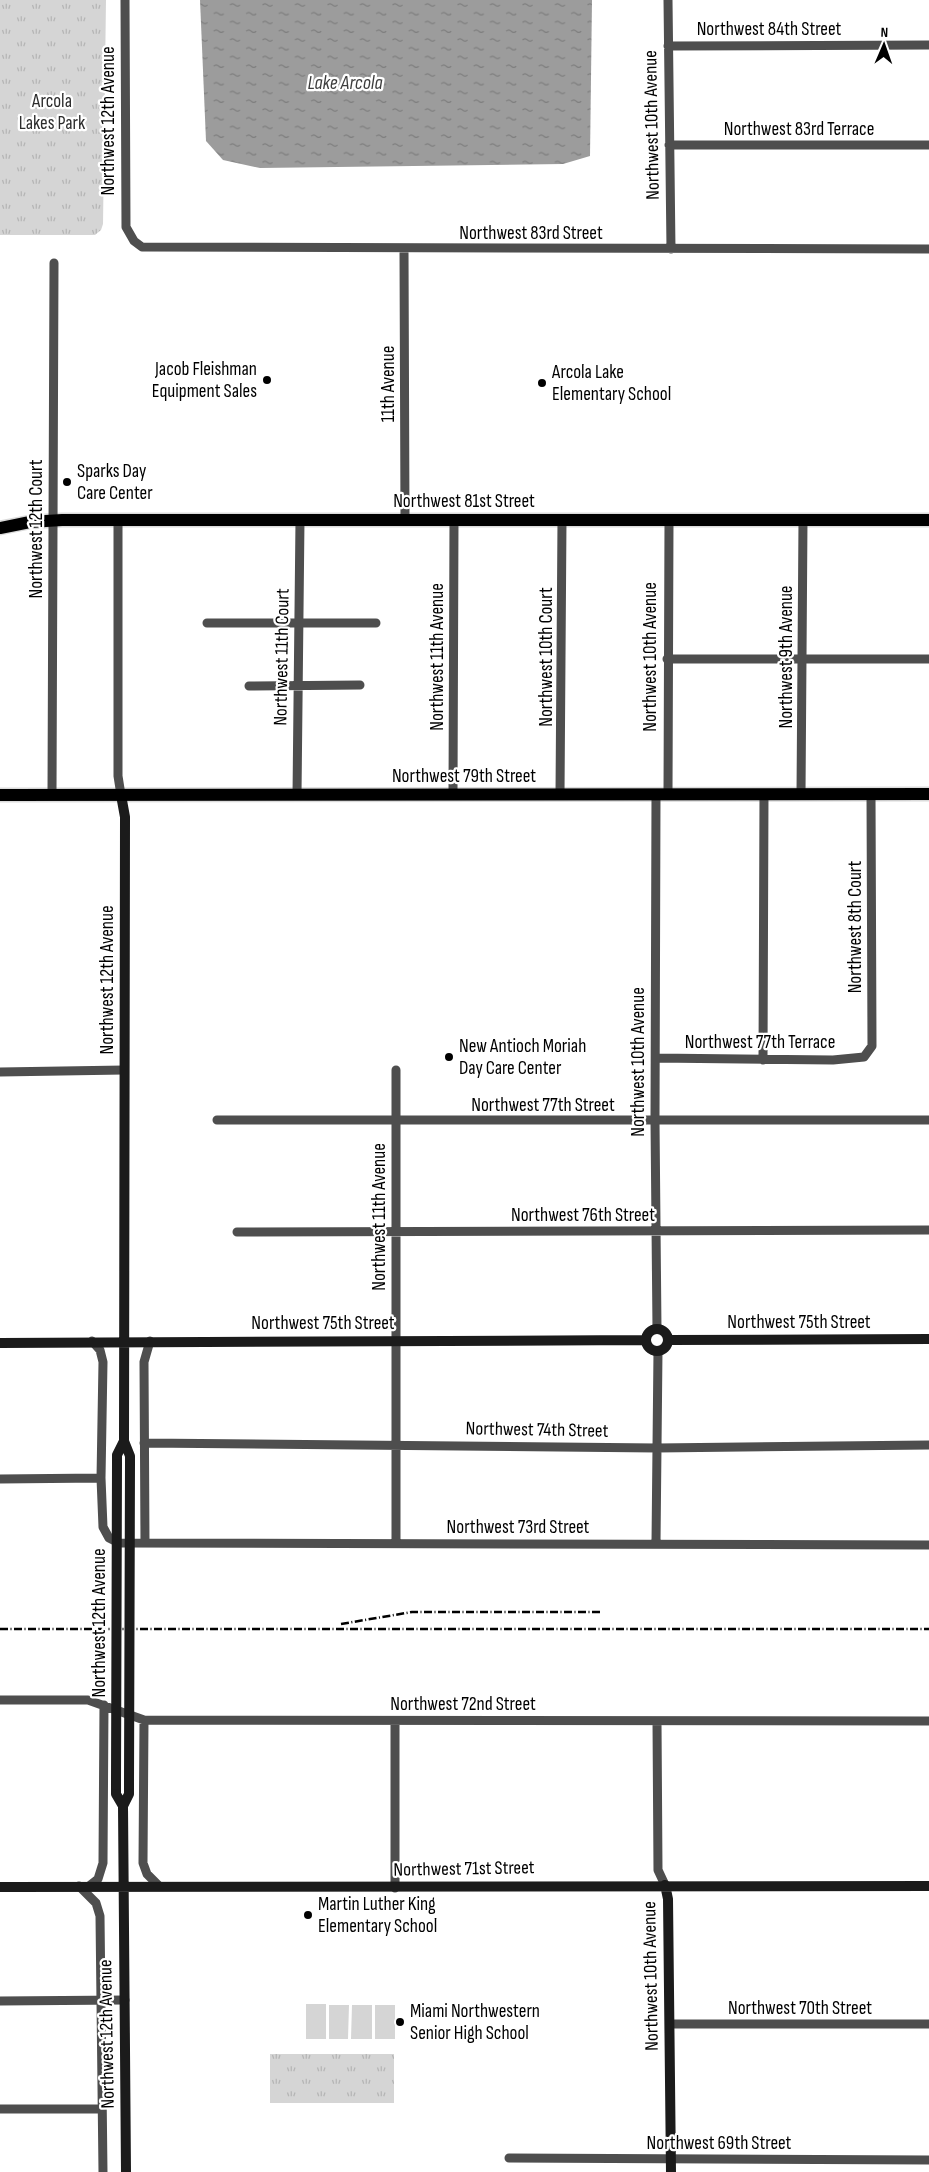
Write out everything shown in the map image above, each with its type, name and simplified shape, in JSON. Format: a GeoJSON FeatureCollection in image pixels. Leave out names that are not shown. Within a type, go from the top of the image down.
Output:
{"type":"FeatureCollection","features":[{"type":"Feature","properties":{"kind":"main road","name":"Northwest 81st Street"},"geometry":{"type":"LineString","coordinates":[[0,528],[53,520],[929,520]]}},
{"type":"Feature","properties":{"kind":"main road","name":"Northwest 79th Street"},"geometry":{"type":"LineString","coordinates":[[0,795],[929,794]]}},
{"type":"Feature","properties":{"kind":"street","name":"Northwest 12th Avenue"},"geometry":{"type":"LineString","coordinates":[[125,0],[126,227],[134,241]]}},
{"type":"Feature","properties":{"kind":"street","name":"Northwest 10th Avenue"},"geometry":{"type":"LineString","coordinates":[[668,0],[671,249]]}},
{"type":"Feature","properties":{"kind":"street","name":"Northwest 84th Street"},"geometry":{"type":"LineString","coordinates":[[668,46],[929,45]]}},
{"type":"Feature","properties":{"kind":"street","name":"Northwest 83rd Terrace"},"geometry":{"type":"LineString","coordinates":[[669,145],[929,145]]}},
{"type":"Feature","properties":{"kind":"street","name":"Northwest 83rd Street"},"geometry":{"type":"LineString","coordinates":[[134,241],[142,247],[929,249]]}},
{"type":"Feature","properties":{"kind":"street","name":"11th Avenue"},"geometry":{"type":"LineString","coordinates":[[404,248],[405,520]]}},
{"type":"Feature","properties":{"kind":"street","name":"Northwest 12th Court"},"geometry":{"type":"LineString","coordinates":[[52,794],[54,263]]}},
{"type":"Feature","properties":{"kind":"street","name":"Northwest 12th Avenue"},"geometry":{"type":"LineString","coordinates":[[118,520],[118,776],[125,817],[124,1441],[130,1456],[129,1794],[123,1806],[126,2172]]}},
{"type":"Feature","properties":{"kind":"street","name":"Northwest 11th Court"},"geometry":{"type":"LineString","coordinates":[[298,795],[297,686],[300,520]]}},
{"type":"Feature","properties":{"kind":"street","name":"Northwest 11th Avenue"},"geometry":{"type":"LineString","coordinates":[[453,794],[454,520]]}},
{"type":"Feature","properties":{"kind":"street","name":"Northwest 10th Court"},"geometry":{"type":"LineString","coordinates":[[560,794],[562,520]]}},
{"type":"Feature","properties":{"kind":"street","name":"Northwest 10th Avenue"},"geometry":{"type":"LineString","coordinates":[[657,1329],[655,1121],[669,520]]}},
{"type":"Feature","properties":{"kind":"street","name":"Northwest 9th Avenue"},"geometry":{"type":"LineString","coordinates":[[801,794],[803,520]]}},
{"type":"Feature","properties":{"kind":"street"},"geometry":{"type":"LineString","coordinates":[[206,623],[376,623]]}},
{"type":"Feature","properties":{"kind":"street"},"geometry":{"type":"LineString","coordinates":[[667,659],[929,659]]}},
{"type":"Feature","properties":{"kind":"street"},"geometry":{"type":"LineString","coordinates":[[249,686],[360,685]]}},
{"type":"Feature","properties":{"kind":"street"},"geometry":{"type":"LineString","coordinates":[[763,1060],[764,794]]}},
{"type":"Feature","properties":{"kind":"street","name":"Northwest 8th Court"},"geometry":{"type":"LineString","coordinates":[[864,1057],[872,1046],[871,794]]}},
{"type":"Feature","properties":{"kind":"street","name":"Northwest 77th Terrace"},"geometry":{"type":"LineString","coordinates":[[656,1058],[833,1060],[864,1057]]}},
{"type":"Feature","properties":{"kind":"street"},"geometry":{"type":"LineString","coordinates":[[0,1072],[124,1070]]}},
{"type":"Feature","properties":{"kind":"street","name":"Northwest 11th Avenue"},"geometry":{"type":"LineString","coordinates":[[396,1070],[396,1543]]}},
{"type":"Feature","properties":{"kind":"street","name":"Northwest 77th Street"},"geometry":{"type":"LineString","coordinates":[[217,1120],[929,1120]]}},
{"type":"Feature","properties":{"kind":"street","name":"Northwest 76th Street"},"geometry":{"type":"LineString","coordinates":[[238,1232],[929,1230]]}},
{"type":"Feature","properties":{"kind":"street"},"geometry":{"type":"LineString","coordinates":[[657,1329],[664,1331],[668,1340],[665,1348],[658,1351],[650,1348],[646,1340],[651,1331],[657,1329]]}},
{"type":"Feature","properties":{"kind":"street","name":"Northwest 75th Street"},"geometry":{"type":"LineString","coordinates":[[668,1340],[929,1339]]}},
{"type":"Feature","properties":{"kind":"street","name":"Northwest 75th Street"},"geometry":{"type":"LineString","coordinates":[[0,1343],[92,1341],[646,1340]]}},
{"type":"Feature","properties":{"kind":"street","name":"Northwest 12th Avenue"},"geometry":{"type":"LineString","coordinates":[[92,1341],[100,1350],[103,1362],[101,1478],[103,1527],[109,1538]]}},
{"type":"Feature","properties":{"kind":"street"},"geometry":{"type":"LineString","coordinates":[[145,1543],[144,1362],[150,1341]]}},
{"type":"Feature","properties":{"kind":"street"},"geometry":{"type":"LineString","coordinates":[[656,1543],[658,1351]]}},
{"type":"Feature","properties":{"kind":"street","name":"Northwest 12th Avenue"},"geometry":{"type":"LineString","coordinates":[[123,1806],[116,1794],[116,1785],[117,1464],[118,1455],[124,1441]]}},
{"type":"Feature","properties":{"kind":"street","name":"Northwest 74th Street"},"geometry":{"type":"LineString","coordinates":[[144,1443],[657,1448],[929,1445]]}},
{"type":"Feature","properties":{"kind":"street"},"geometry":{"type":"LineString","coordinates":[[0,1479],[101,1478]]}},
{"type":"Feature","properties":{"kind":"street","name":"Northwest 73rd Street"},"geometry":{"type":"LineString","coordinates":[[109,1538],[119,1543],[656,1543],[929,1546]]}},
{"type":"Feature","properties":{"kind":"street","name":"Northwest 72nd Street"},"geometry":{"type":"LineString","coordinates":[[0,1700],[80,1700],[104,1705],[127,1716],[144,1720],[929,1721]]}},
{"type":"Feature","properties":{"kind":"street","name":"Northwest 12th Avenue"},"geometry":{"type":"LineString","coordinates":[[103,2172],[99,1908],[84,1886],[98,1879],[103,1863],[104,1705]]}},
{"type":"Feature","properties":{"kind":"street"},"geometry":{"type":"LineString","coordinates":[[144,1720],[143,1863],[147,1874],[159,1886]]}},
{"type":"Feature","properties":{"kind":"street"},"geometry":{"type":"LineString","coordinates":[[395,1721],[395,1888]]}},
{"type":"Feature","properties":{"kind":"street","name":"Northwest 10th Avenue"},"geometry":{"type":"LineString","coordinates":[[657,1721],[658,1870],[665,1885],[668,1899],[671,2172]]}},
{"type":"Feature","properties":{"kind":"street","name":"Northwest 71st Street"},"geometry":{"type":"LineString","coordinates":[[0,1887],[929,1886]]}},
{"type":"Feature","properties":{"kind":"street"},"geometry":{"type":"LineString","coordinates":[[0,2002],[125,2000]]}},
{"type":"Feature","properties":{"kind":"street","name":"Northwest 70th Street"},"geometry":{"type":"LineString","coordinates":[[670,2024],[929,2024]]}},
{"type":"Feature","properties":{"kind":"street"},"geometry":{"type":"LineString","coordinates":[[0,2109],[102,2109]]}},
{"type":"Feature","properties":{"kind":"street","name":"Northwest 69th Street"},"geometry":{"type":"LineString","coordinates":[[509,2158],[929,2160]]}},
{"type":"Feature","properties":{"kind":"green space","name":"Arcola Lakes Park"},"geometry":{"type":"Polygon","coordinates":[[[0,0],[106,0],[103,224],[101,230],[95,235],[0,235],[0,0]]]}},
{"type":"Feature","properties":{"kind":"green space"},"geometry":{"type":"Polygon","coordinates":[[[306,2004],[326,2004],[326,2039],[306,2039],[306,2004]]]}},
{"type":"Feature","properties":{"kind":"green space"},"geometry":{"type":"Polygon","coordinates":[[[329,2005],[349,2005],[348,2039],[329,2039],[329,2005]]]}},
{"type":"Feature","properties":{"kind":"green space"},"geometry":{"type":"Polygon","coordinates":[[[352,2005],[372,2005],[372,2039],[351,2039],[352,2005]]]}},
{"type":"Feature","properties":{"kind":"green space"},"geometry":{"type":"Polygon","coordinates":[[[375,2005],[395,2005],[395,2039],[375,2039],[375,2005]]]}},
{"type":"Feature","properties":{"kind":"green space"},"geometry":{"type":"Polygon","coordinates":[[[270,2054],[394,2054],[394,2103],[270,2103],[270,2054]]]}},
{"type":"Feature","properties":{"kind":"water","name":"Lake Arcola"},"geometry":{"type":"Polygon","coordinates":[[[200,0],[592,0],[590,156],[563,164],[260,168],[223,160],[206,141],[200,0]]]}},
{"type":"Feature","properties":{"kind":"railway"},"geometry":{"type":"LineString","coordinates":[[341,1624],[412,1612],[602,1612]]}},
{"type":"Feature","properties":{"kind":"railway"},"geometry":{"type":"LineString","coordinates":[[0,1629],[929,1629]]}},
{"type":"Feature","properties":{"kind":"place","name":"Jacob Fleishman Equipment Sales"},"geometry":{"type":"Point","coordinates":[267,380]}},
{"type":"Feature","properties":{"kind":"place","name":"Arcola Lake Elementary School"},"geometry":{"type":"Point","coordinates":[542,383]}},
{"type":"Feature","properties":{"kind":"place","name":"Sparks Day Care Center"},"geometry":{"type":"Point","coordinates":[67,482]}},
{"type":"Feature","properties":{"kind":"place","name":"New Antioch Moriah Day Care Center"},"geometry":{"type":"Point","coordinates":[449,1057]}},
{"type":"Feature","properties":{"kind":"place","name":"Martin Luther King Elementary School"},"geometry":{"type":"Point","coordinates":[308,1915]}},
{"type":"Feature","properties":{"kind":"place","name":"Miami Northwestern Senior High School"},"geometry":{"type":"Point","coordinates":[400,2022]}}]}
